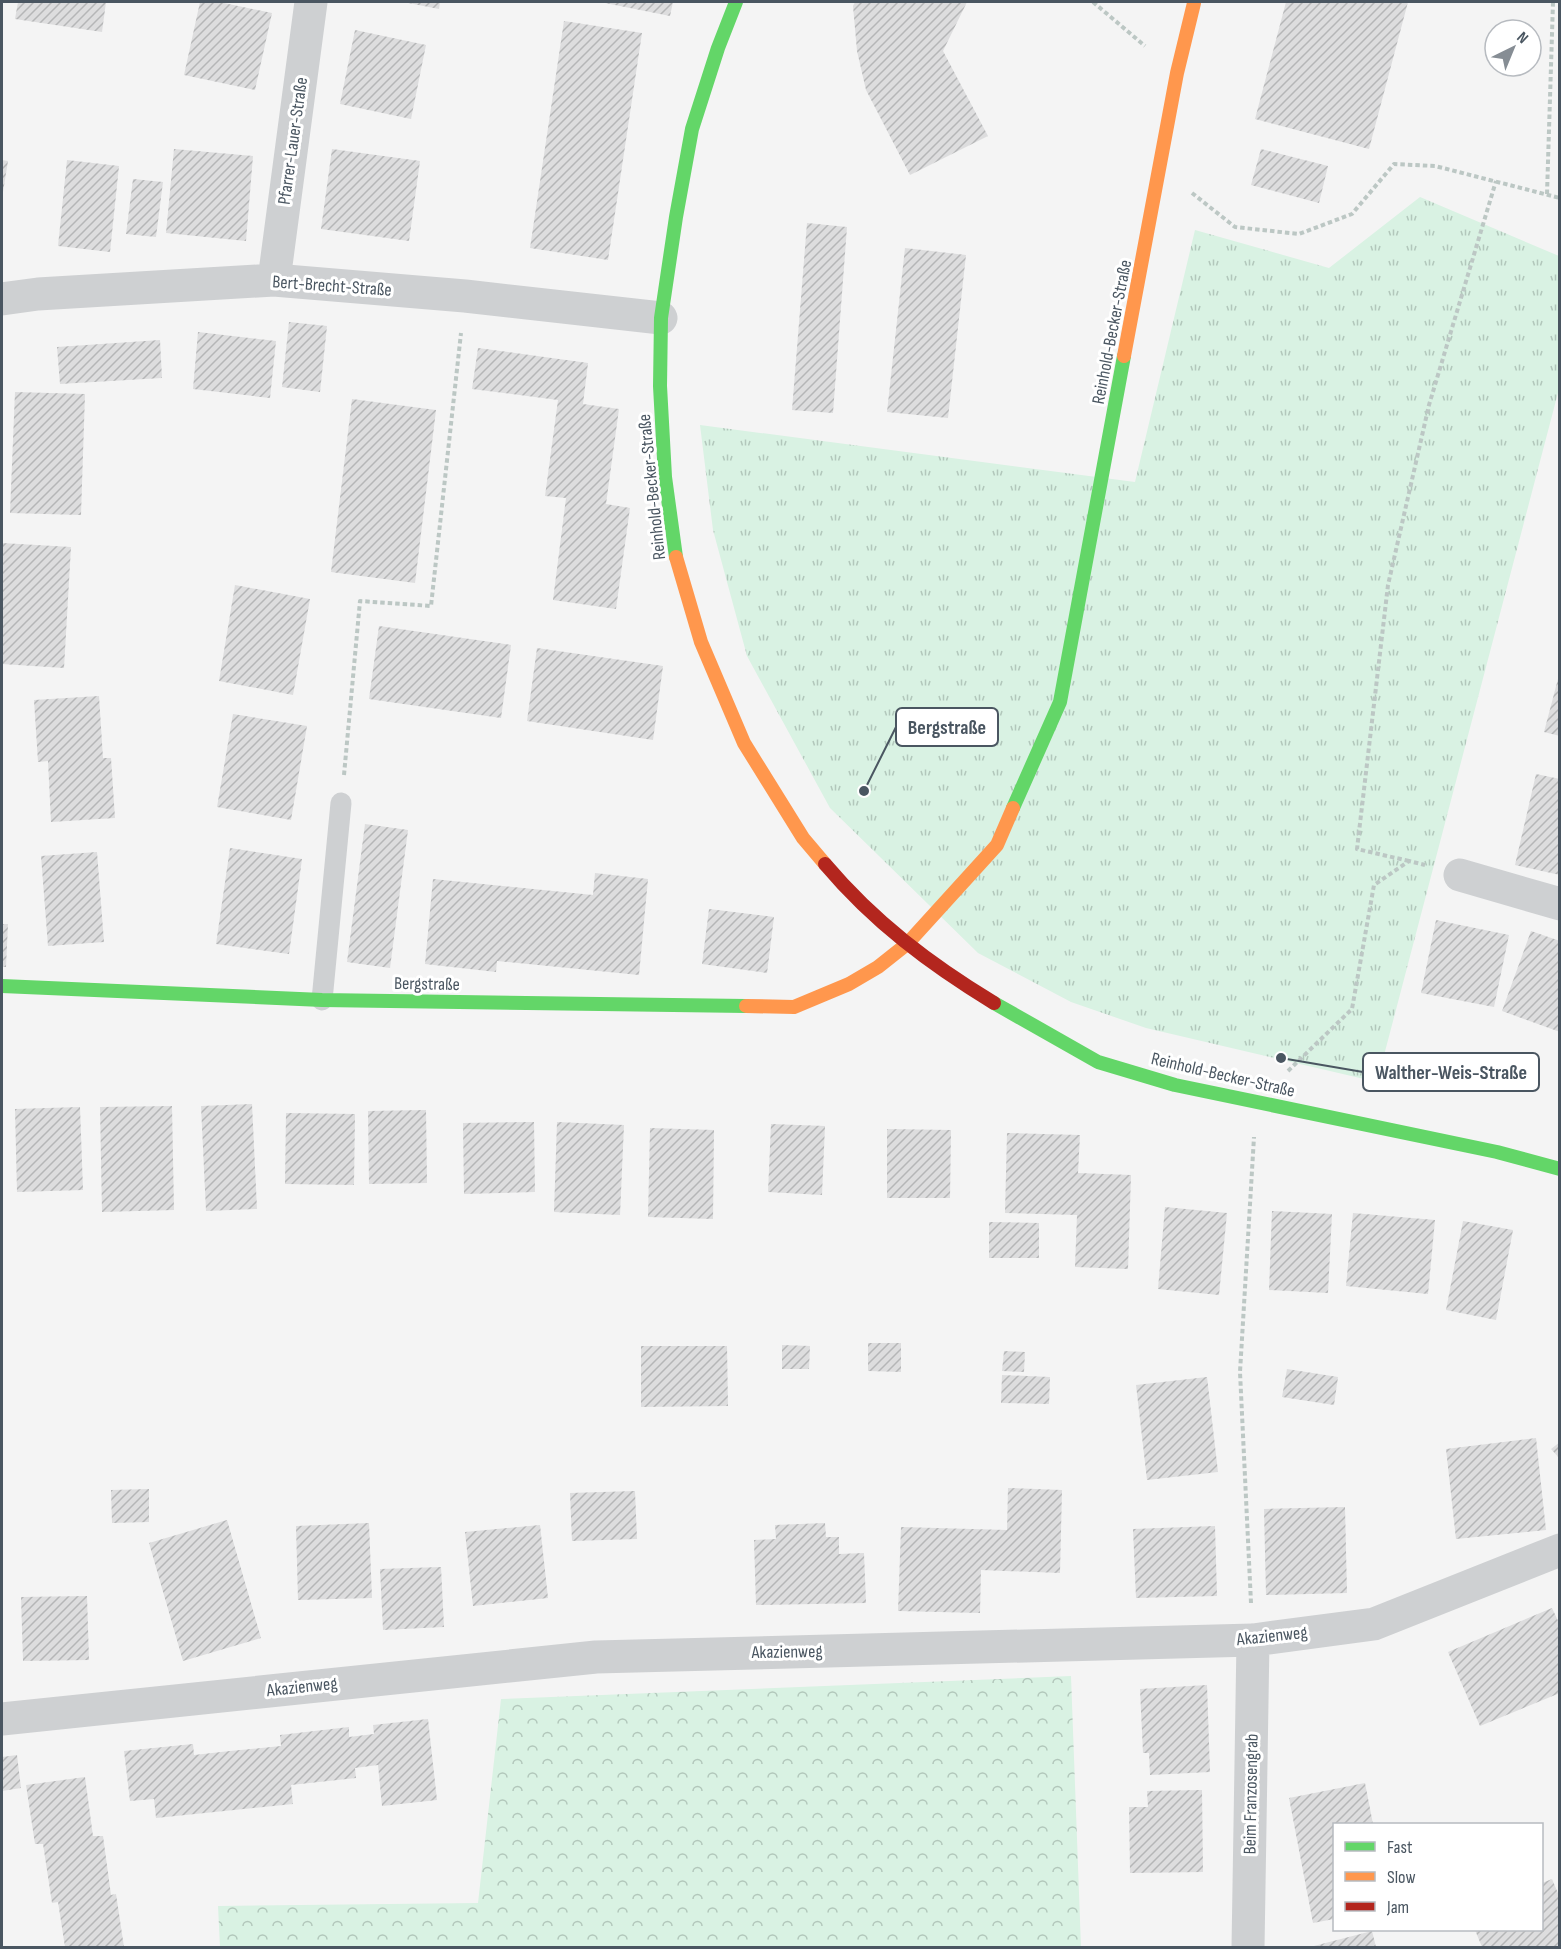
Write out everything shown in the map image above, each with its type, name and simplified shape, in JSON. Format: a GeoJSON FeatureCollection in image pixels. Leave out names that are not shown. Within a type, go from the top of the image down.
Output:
{"type":"FeatureCollection","features":[{"type":"Feature","properties":{"kind":"street","name":"Pfarrer-Lauer-Straße"},"geometry":{"type":"LineString","coordinates":[[274,280],[311,2]]}},
{"type":"Feature","properties":{"kind":"street","name":"Reinhold-Becker-Straße"},"geometry":{"type":"LineString","coordinates":[[736,2],[718,48],[692,129],[661,318],[660,386],[666,477],[675,554],[701,642],[744,743],[803,838],[852,896],[907,944],[954,979],[1098,1062],[1175,1085],[1497,1152],[1560,1169]]}},
{"type":"Feature","properties":{"kind":"street","name":"Reinhold-Becker-Straße"},"geometry":{"type":"LineString","coordinates":[[907,944],[997,845],[1060,702],[1177,73],[1195,2]]}},
{"type":"Feature","properties":{"kind":"street","name":"Bert-Brecht-Straße"},"geometry":{"type":"LineString","coordinates":[[2,298],[274,280],[465,296],[661,318]]}},
{"type":"Feature","properties":{"kind":"street"},"geometry":{"type":"LineString","coordinates":[[1460,875],[1560,904]]}},
{"type":"Feature","properties":{"kind":"street","name":"Bergstraße"},"geometry":{"type":"LineString","coordinates":[[2,986],[322,1000],[794,1007],[849,984],[878,967],[907,944]]}},
{"type":"Feature","properties":{"kind":"street","name":"Akazienweg"},"geometry":{"type":"LineString","coordinates":[[2,1719],[596,1657],[1253,1640],[1374,1624],[1560,1550]]}},
{"type":"Feature","properties":{"kind":"street","name":"Beim Franzosengrab"},"geometry":{"type":"LineString","coordinates":[[1248,1947],[1253,1640]]}},
{"type":"Feature","properties":{"kind":"lane"},"geometry":{"type":"LineString","coordinates":[[322,1000],[341,803]]}},
{"type":"Feature","properties":{"kind":"path"},"geometry":{"type":"LineString","coordinates":[[1093,2],[1177,73]]}},
{"type":"Feature","properties":{"kind":"path"},"geometry":{"type":"LineString","coordinates":[[1547,195],[1553,2]]}},
{"type":"Feature","properties":{"kind":"path"},"geometry":{"type":"LineString","coordinates":[[1161,168],[1235,227],[1299,234],[1352,214],[1394,164],[1435,166],[1560,198]]}},
{"type":"Feature","properties":{"kind":"path"},"geometry":{"type":"LineString","coordinates":[[1460,875],[1357,849],[1388,585],[1429,405],[1496,181]]}},
{"type":"Feature","properties":{"kind":"path"},"geometry":{"type":"LineString","coordinates":[[341,803],[360,602],[432,606],[465,296]]}},
{"type":"Feature","properties":{"kind":"path"},"geometry":{"type":"LineString","coordinates":[[1253,1640],[1240,1372],[1257,1102],[1352,1009],[1374,885],[1409,861]]}},
{"type":"Feature","properties":{"kind":"green space"},"geometry":{"type":"Polygon","coordinates":[[[1420,197],[1559,256],[1559,389],[1377,1082],[1146,1028],[1071,1002],[978,953],[830,808],[747,656],[713,530],[700,425],[1135,482],[1195,230],[1329,268],[1420,197]]]}},
{"type":"Feature","properties":{"kind":"green space"},"geometry":{"type":"Polygon","coordinates":[[[1071,1676],[1081,1947],[220,1947],[218,1906],[478,1903],[501,1699],[1071,1676]]]}},
{"type":"Feature","properties":{"kind":"building"},"geometry":{"type":"Polygon","coordinates":[[[18,2],[106,2],[102,32],[15,19],[18,2]]]}},
{"type":"Feature","properties":{"kind":"building"},"geometry":{"type":"Polygon","coordinates":[[[200,2],[219,2],[272,13],[255,90],[184,75],[200,2]]]}},
{"type":"Feature","properties":{"kind":"building"},"geometry":{"type":"Polygon","coordinates":[[[403,2],[440,2],[439,9],[403,2]]]}},
{"type":"Feature","properties":{"kind":"building"},"geometry":{"type":"Polygon","coordinates":[[[600,2],[673,2],[670,16],[600,2]]]}},
{"type":"Feature","properties":{"kind":"building"},"geometry":{"type":"Polygon","coordinates":[[[855,2],[967,2],[943,51],[988,136],[910,175],[866,90],[857,51],[853,6],[855,2]]]}},
{"type":"Feature","properties":{"kind":"building"},"geometry":{"type":"Polygon","coordinates":[[[1286,2],[1408,2],[1369,149],[1255,119],[1286,2]]]}},
{"type":"Feature","properties":{"kind":"building"},"geometry":{"type":"Polygon","coordinates":[[[564,21],[642,33],[608,260],[530,248],[564,21]]]}},
{"type":"Feature","properties":{"kind":"building"},"geometry":{"type":"Polygon","coordinates":[[[355,30],[426,45],[411,119],[340,104],[355,30]]]}},
{"type":"Feature","properties":{"kind":"building"},"geometry":{"type":"Polygon","coordinates":[[[174,149],[253,156],[246,241],[166,233],[174,149]]]}},
{"type":"Feature","properties":{"kind":"building"},"geometry":{"type":"Polygon","coordinates":[[[332,149],[420,161],[409,241],[321,229],[332,149]]]}},
{"type":"Feature","properties":{"kind":"building"},"geometry":{"type":"Polygon","coordinates":[[[1261,149],[1328,166],[1319,203],[1251,185],[1261,149]]]}},
{"type":"Feature","properties":{"kind":"building"},"geometry":{"type":"Polygon","coordinates":[[[2,160],[8,161],[3,192],[2,191],[2,160]]]}},
{"type":"Feature","properties":{"kind":"building"},"geometry":{"type":"Polygon","coordinates":[[[67,160],[119,166],[110,252],[58,246],[67,160]]]}},
{"type":"Feature","properties":{"kind":"building"},"geometry":{"type":"Polygon","coordinates":[[[133,179],[163,182],[156,237],[126,234],[133,179]]]}},
{"type":"Feature","properties":{"kind":"building"},"geometry":{"type":"Polygon","coordinates":[[[807,223],[847,227],[833,413],[792,410],[807,223]]]}},
{"type":"Feature","properties":{"kind":"building"},"geometry":{"type":"Polygon","coordinates":[[[905,248],[966,255],[948,418],[887,412],[905,248]]]}},
{"type":"Feature","properties":{"kind":"building"},"geometry":{"type":"Polygon","coordinates":[[[289,322],[327,326],[320,392],[282,387],[289,322]]]}},
{"type":"Feature","properties":{"kind":"building"},"geometry":{"type":"Polygon","coordinates":[[[198,332],[276,341],[270,398],[193,389],[198,332]]]}},
{"type":"Feature","properties":{"kind":"building"},"geometry":{"type":"Polygon","coordinates":[[[160,340],[162,378],[60,384],[57,347],[160,340]]]}},
{"type":"Feature","properties":{"kind":"building"},"geometry":{"type":"Polygon","coordinates":[[[478,348],[588,363],[583,404],[619,409],[606,504],[630,508],[616,609],[553,600],[566,498],[545,496],[558,400],[472,389],[478,348]]]}},
{"type":"Feature","properties":{"kind":"building"},"geometry":{"type":"Polygon","coordinates":[[[15,392],[85,394],[81,515],[10,513],[15,392]]]}},
{"type":"Feature","properties":{"kind":"building"},"geometry":{"type":"Polygon","coordinates":[[[352,399],[436,410],[415,583],[331,572],[352,399]]]}},
{"type":"Feature","properties":{"kind":"building"},"geometry":{"type":"Polygon","coordinates":[[[2,543],[71,547],[64,668],[2,664],[2,543]]]}},
{"type":"Feature","properties":{"kind":"building"},"geometry":{"type":"Polygon","coordinates":[[[235,585],[310,599],[293,695],[219,681],[235,585]]]}},
{"type":"Feature","properties":{"kind":"building"},"geometry":{"type":"Polygon","coordinates":[[[379,626],[511,645],[501,718],[369,699],[379,626]]]}},
{"type":"Feature","properties":{"kind":"building"},"geometry":{"type":"Polygon","coordinates":[[[537,648],[663,666],[653,740],[527,721],[537,648]]]}},
{"type":"Feature","properties":{"kind":"building"},"geometry":{"type":"Polygon","coordinates":[[[1560,675],[1560,736],[1544,732],[1560,675]]]}},
{"type":"Feature","properties":{"kind":"building"},"geometry":{"type":"Polygon","coordinates":[[[99,696],[103,758],[111,758],[115,818],[51,822],[48,761],[38,762],[34,700],[99,696]]]}},
{"type":"Feature","properties":{"kind":"building"},"geometry":{"type":"Polygon","coordinates":[[[233,714],[307,726],[291,820],[217,807],[233,714]]]}},
{"type":"Feature","properties":{"kind":"building"},"geometry":{"type":"Polygon","coordinates":[[[1536,774],[1560,779],[1560,875],[1515,865],[1536,774]]]}},
{"type":"Feature","properties":{"kind":"building"},"geometry":{"type":"Polygon","coordinates":[[[365,824],[408,830],[390,968],[347,962],[365,824]]]}},
{"type":"Feature","properties":{"kind":"building"},"geometry":{"type":"Polygon","coordinates":[[[230,848],[302,859],[289,954],[216,944],[230,848]]]}},
{"type":"Feature","properties":{"kind":"building"},"geometry":{"type":"Polygon","coordinates":[[[97,852],[104,942],[48,946],[41,856],[97,852]]]}},
{"type":"Feature","properties":{"kind":"building"},"geometry":{"type":"Polygon","coordinates":[[[595,873],[648,879],[639,975],[497,961],[496,972],[425,964],[433,879],[593,895],[595,873]]]}},
{"type":"Feature","properties":{"kind":"building"},"geometry":{"type":"Polygon","coordinates":[[[709,909],[774,917],[767,973],[702,964],[709,909]]]}},
{"type":"Feature","properties":{"kind":"building"},"geometry":{"type":"Polygon","coordinates":[[[1436,920],[1509,935],[1494,1007],[1421,993],[1436,920]]]}},
{"type":"Feature","properties":{"kind":"building"},"geometry":{"type":"Polygon","coordinates":[[[2,924],[8,924],[6,967],[2,967],[2,924]]]}},
{"type":"Feature","properties":{"kind":"building"},"geometry":{"type":"Polygon","coordinates":[[[1531,931],[1560,941],[1560,1032],[1502,1011],[1531,931]]]}},
{"type":"Feature","properties":{"kind":"building"},"geometry":{"type":"Polygon","coordinates":[[[252,1104],[257,1209],[206,1211],[201,1106],[252,1104]]]}},
{"type":"Feature","properties":{"kind":"building"},"geometry":{"type":"Polygon","coordinates":[[[172,1106],[174,1210],[102,1212],[100,1107],[172,1106]]]}},
{"type":"Feature","properties":{"kind":"building"},"geometry":{"type":"Polygon","coordinates":[[[80,1107],[83,1190],[17,1192],[15,1109],[80,1107]]]}},
{"type":"Feature","properties":{"kind":"building"},"geometry":{"type":"Polygon","coordinates":[[[426,1110],[427,1183],[369,1184],[368,1111],[426,1110]]]}},
{"type":"Feature","properties":{"kind":"building"},"geometry":{"type":"Polygon","coordinates":[[[286,1113],[355,1114],[354,1185],[285,1184],[286,1113]]]}},
{"type":"Feature","properties":{"kind":"building"},"geometry":{"type":"Polygon","coordinates":[[[534,1122],[535,1192],[464,1194],[463,1123],[534,1122]]]}},
{"type":"Feature","properties":{"kind":"building"},"geometry":{"type":"Polygon","coordinates":[[[557,1122],[624,1125],[620,1215],[554,1212],[557,1122]]]}},
{"type":"Feature","properties":{"kind":"building"},"geometry":{"type":"Polygon","coordinates":[[[771,1124],[825,1126],[822,1195],[768,1192],[771,1124]]]}},
{"type":"Feature","properties":{"kind":"building"},"geometry":{"type":"Polygon","coordinates":[[[650,1128],[714,1130],[713,1219],[648,1217],[650,1128]]]}},
{"type":"Feature","properties":{"kind":"building"},"geometry":{"type":"Polygon","coordinates":[[[887,1129],[951,1130],[950,1198],[887,1198],[887,1129]]]}},
{"type":"Feature","properties":{"kind":"building"},"geometry":{"type":"Polygon","coordinates":[[[1007,1133],[1080,1135],[1078,1173],[1131,1175],[1128,1269],[1075,1267],[1077,1215],[1005,1213],[1007,1133]]]}},
{"type":"Feature","properties":{"kind":"building"},"geometry":{"type":"Polygon","coordinates":[[[1165,1207],[1227,1213],[1219,1295],[1158,1289],[1165,1207]]]}},
{"type":"Feature","properties":{"kind":"building"},"geometry":{"type":"Polygon","coordinates":[[[1272,1211],[1332,1214],[1328,1293],[1269,1290],[1272,1211]]]}},
{"type":"Feature","properties":{"kind":"building"},"geometry":{"type":"Polygon","coordinates":[[[1353,1213],[1435,1220],[1428,1294],[1346,1286],[1353,1213]]]}},
{"type":"Feature","properties":{"kind":"building"},"geometry":{"type":"Polygon","coordinates":[[[1463,1221],[1513,1230],[1496,1320],[1446,1310],[1463,1221]]]}},
{"type":"Feature","properties":{"kind":"building"},"geometry":{"type":"Polygon","coordinates":[[[989,1222],[1039,1223],[1039,1258],[989,1258],[989,1222]]]}},
{"type":"Feature","properties":{"kind":"building"},"geometry":{"type":"Polygon","coordinates":[[[868,1343],[901,1343],[901,1372],[868,1371],[868,1343]]]}},
{"type":"Feature","properties":{"kind":"building"},"geometry":{"type":"Polygon","coordinates":[[[782,1345],[810,1346],[809,1369],[782,1369],[782,1345]]]}},
{"type":"Feature","properties":{"kind":"building"},"geometry":{"type":"Polygon","coordinates":[[[641,1346],[727,1346],[728,1406],[641,1407],[641,1346]]]}},
{"type":"Feature","properties":{"kind":"building"},"geometry":{"type":"Polygon","coordinates":[[[1004,1351],[1025,1352],[1024,1372],[1002,1371],[1004,1351]]]}},
{"type":"Feature","properties":{"kind":"building"},"geometry":{"type":"Polygon","coordinates":[[[1287,1369],[1338,1377],[1334,1405],[1282,1397],[1287,1369]]]}},
{"type":"Feature","properties":{"kind":"building"},"geometry":{"type":"Polygon","coordinates":[[[1002,1375],[1050,1377],[1049,1404],[1001,1403],[1002,1375]]]}},
{"type":"Feature","properties":{"kind":"building"},"geometry":{"type":"Polygon","coordinates":[[[1207,1377],[1218,1472],[1147,1480],[1136,1385],[1207,1377]]]}},
{"type":"Feature","properties":{"kind":"building"},"geometry":{"type":"Polygon","coordinates":[[[1536,1438],[1546,1530],[1456,1539],[1446,1449],[1536,1438]]]}},
{"type":"Feature","properties":{"kind":"building"},"geometry":{"type":"Polygon","coordinates":[[[1560,1442],[1560,1459],[1551,1449],[1560,1442]]]}},
{"type":"Feature","properties":{"kind":"building"},"geometry":{"type":"Polygon","coordinates":[[[1008,1488],[1062,1490],[1060,1573],[981,1570],[980,1613],[898,1611],[901,1527],[1007,1530],[1008,1488]]]}},
{"type":"Feature","properties":{"kind":"building"},"geometry":{"type":"Polygon","coordinates":[[[149,1489],[149,1522],[112,1523],[111,1490],[149,1489]]]}},
{"type":"Feature","properties":{"kind":"building"},"geometry":{"type":"Polygon","coordinates":[[[635,1491],[637,1539],[572,1541],[570,1493],[635,1491]]]}},
{"type":"Feature","properties":{"kind":"building"},"geometry":{"type":"Polygon","coordinates":[[[1345,1507],[1347,1593],[1266,1595],[1264,1509],[1345,1507]]]}},
{"type":"Feature","properties":{"kind":"building"},"geometry":{"type":"Polygon","coordinates":[[[227,1520],[261,1638],[183,1661],[149,1543],[227,1520]]]}},
{"type":"Feature","properties":{"kind":"building"},"geometry":{"type":"Polygon","coordinates":[[[369,1523],[372,1598],[298,1600],[296,1526],[369,1523]]]}},
{"type":"Feature","properties":{"kind":"building"},"geometry":{"type":"Polygon","coordinates":[[[825,1523],[826,1537],[839,1537],[839,1554],[864,1553],[866,1603],[756,1605],[754,1540],[776,1539],[775,1525],[825,1523]]]}},
{"type":"Feature","properties":{"kind":"building"},"geometry":{"type":"Polygon","coordinates":[[[540,1525],[548,1598],[473,1606],[465,1532],[540,1525]]]}},
{"type":"Feature","properties":{"kind":"building"},"geometry":{"type":"Polygon","coordinates":[[[1215,1526],[1217,1596],[1136,1598],[1133,1529],[1215,1526]]]}},
{"type":"Feature","properties":{"kind":"building"},"geometry":{"type":"Polygon","coordinates":[[[441,1567],[444,1627],[383,1630],[380,1569],[441,1567]]]}},
{"type":"Feature","properties":{"kind":"building"},"geometry":{"type":"Polygon","coordinates":[[[87,1596],[89,1660],[23,1661],[21,1597],[87,1596]]]}},
{"type":"Feature","properties":{"kind":"building"},"geometry":{"type":"Polygon","coordinates":[[[1552,1608],[1560,1625],[1560,1693],[1480,1726],[1448,1652],[1552,1608]]]}},
{"type":"Feature","properties":{"kind":"building"},"geometry":{"type":"Polygon","coordinates":[[[1207,1685],[1210,1772],[1150,1775],[1149,1753],[1143,1753],[1140,1689],[1207,1685]]]}},
{"type":"Feature","properties":{"kind":"building"},"geometry":{"type":"Polygon","coordinates":[[[428,1719],[437,1800],[382,1806],[378,1765],[355,1768],[356,1778],[291,1785],[293,1804],[156,1818],[154,1799],[130,1801],[124,1751],[193,1744],[194,1755],[281,1746],[280,1735],[349,1727],[349,1737],[374,1734],[373,1725],[428,1719]]]}},
{"type":"Feature","properties":{"kind":"building"},"geometry":{"type":"Polygon","coordinates":[[[17,1755],[21,1788],[2,1791],[2,1757],[17,1755]]]}},
{"type":"Feature","properties":{"kind":"building"},"geometry":{"type":"Polygon","coordinates":[[[85,1777],[93,1836],[103,1836],[111,1895],[116,1894],[124,1947],[65,1947],[58,1902],[52,1903],[43,1844],[35,1844],[26,1785],[85,1777]]]}},
{"type":"Feature","properties":{"kind":"building"},"geometry":{"type":"Polygon","coordinates":[[[1365,1783],[1373,1823],[1333,1823],[1333,1919],[1313,1923],[1289,1798],[1365,1783]]]}},
{"type":"Feature","properties":{"kind":"building"},"geometry":{"type":"Polygon","coordinates":[[[1202,1790],[1203,1872],[1130,1873],[1129,1807],[1148,1807],[1147,1791],[1202,1790]]]}},
{"type":"Feature","properties":{"kind":"building"},"geometry":{"type":"Polygon","coordinates":[[[1552,1879],[1560,1898],[1560,1947],[1482,1947],[1475,1931],[1543,1931],[1543,1883],[1552,1879]]]}},
{"type":"Feature","properties":{"kind":"building"},"geometry":{"type":"Polygon","coordinates":[[[1372,1931],[1376,1947],[1310,1947],[1372,1931]]]}},
{"type":"Feature","properties":{"kind":"traffic: fast"},"geometry":{"type":"LineString","coordinates":[[676,557],[665,477],[660,386],[661,318],[692,129],[718,48],[736,2]]}},
{"type":"Feature","properties":{"kind":"traffic: fast"},"geometry":{"type":"LineString","coordinates":[[1013,808],[1060,702],[1124,356]]}},
{"type":"Feature","properties":{"kind":"traffic: fast"},"geometry":{"type":"LineString","coordinates":[[2,986],[322,1000],[746,1006]]}},
{"type":"Feature","properties":{"kind":"traffic: fast"},"geometry":{"type":"LineString","coordinates":[[994,1003],[1098,1062],[1175,1085],[1497,1152],[1560,1169]]}},
{"type":"Feature","properties":{"kind":"traffic: slow"},"geometry":{"type":"LineString","coordinates":[[1124,356],[1177,73],[1194,3]]}},
{"type":"Feature","properties":{"kind":"traffic: slow"},"geometry":{"type":"LineString","coordinates":[[676,557],[701,642],[744,743],[803,838],[825,864]]}},
{"type":"Feature","properties":{"kind":"traffic: slow"},"geometry":{"type":"LineString","coordinates":[[746,1006],[794,1007],[849,984],[878,967],[907,944],[997,845],[1013,808]]}},
{"type":"Feature","properties":{"kind":"traffic: jam"},"geometry":{"type":"LineString","coordinates":[[825,864],[863,905],[904,941],[947,973],[994,1003]]}},
{"type":"Feature","properties":{"kind":"place","name":"Bergstraße"},"geometry":{"type":"Point","coordinates":[864,791]}},
{"type":"Feature","properties":{"kind":"place","name":"Walther-Weis-Straße"},"geometry":{"type":"Point","coordinates":[1281,1058]}}]}
